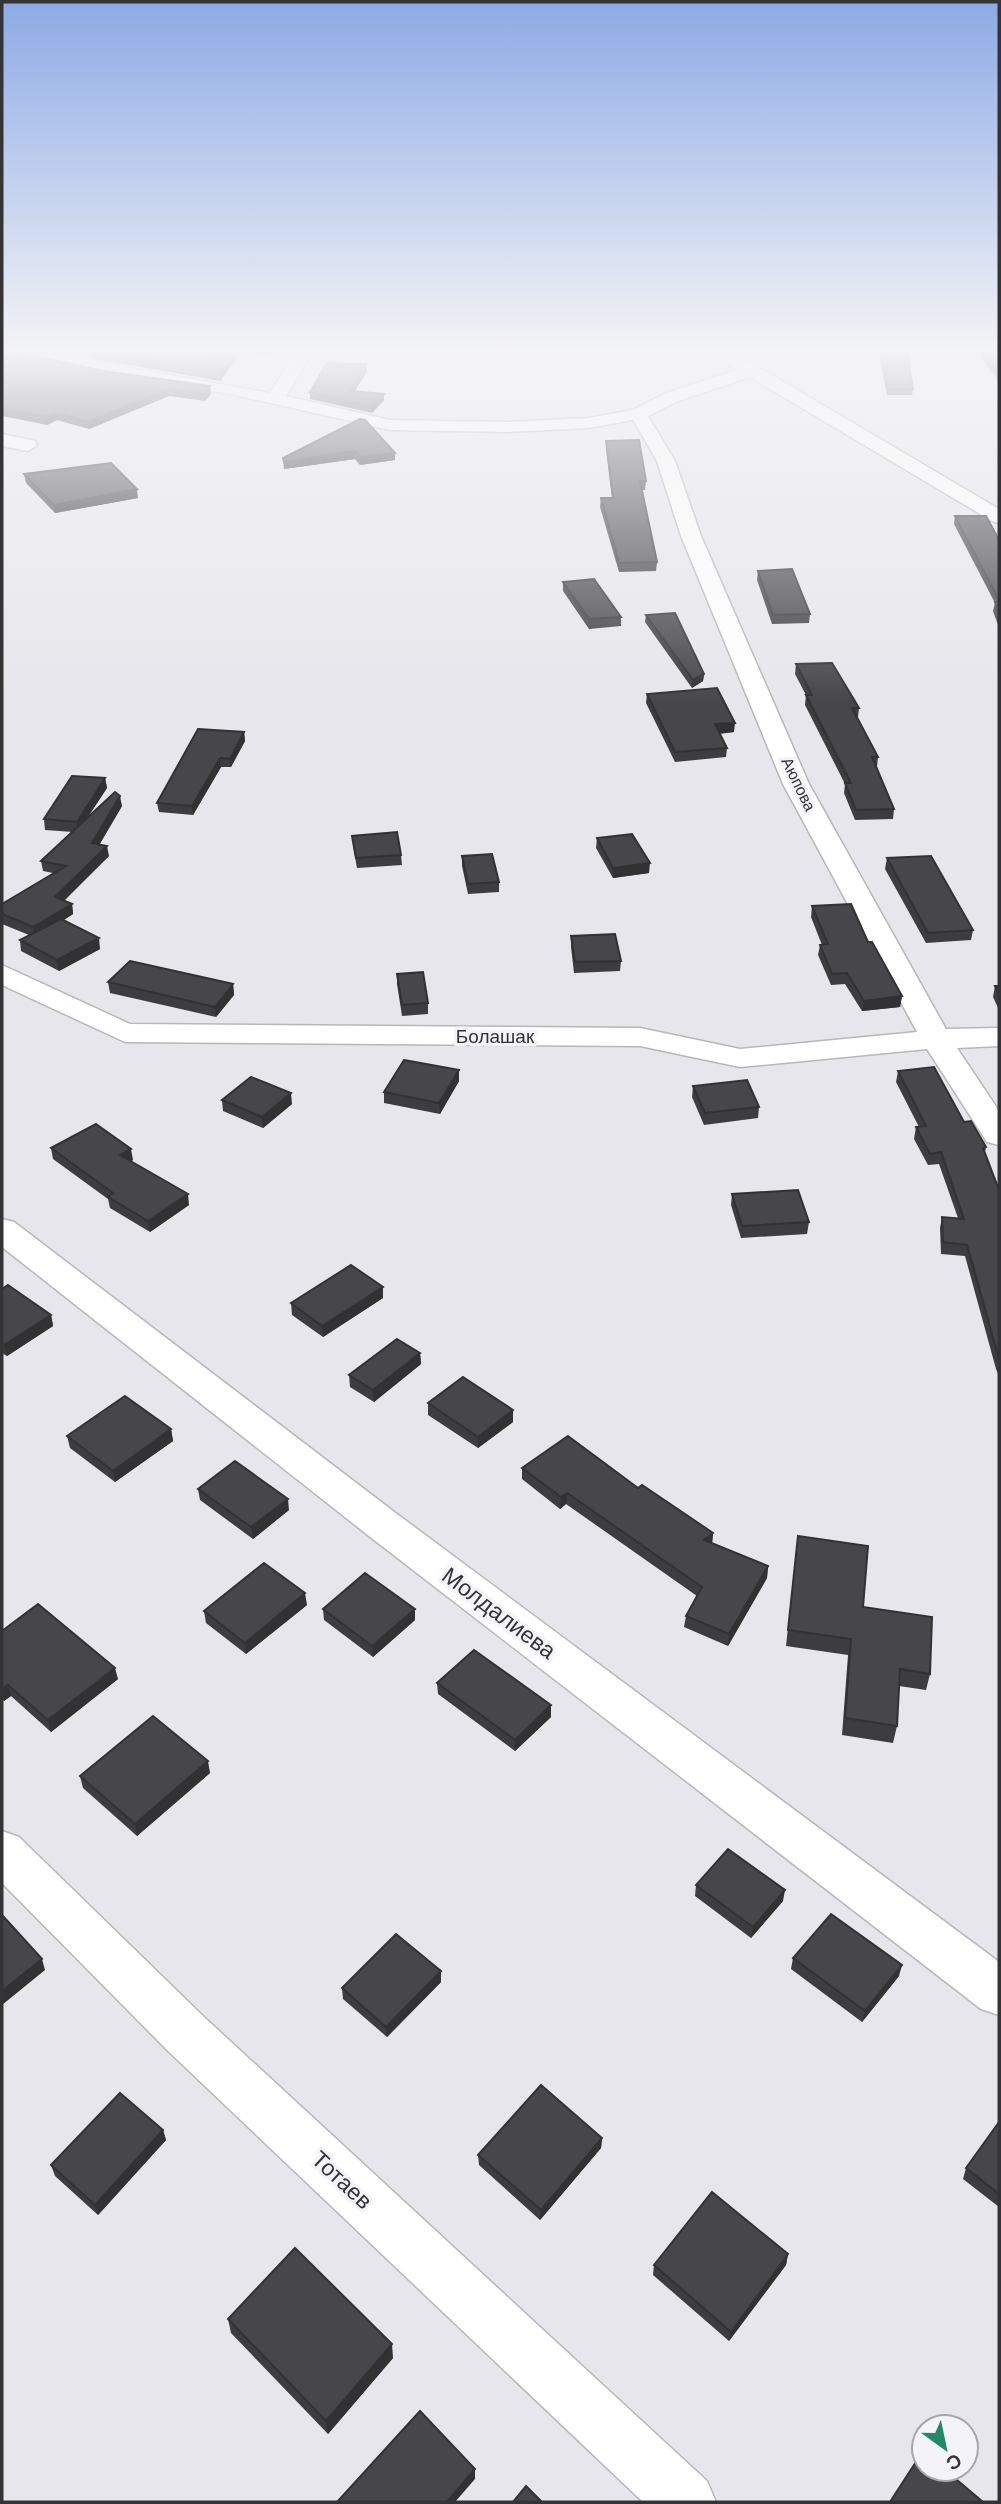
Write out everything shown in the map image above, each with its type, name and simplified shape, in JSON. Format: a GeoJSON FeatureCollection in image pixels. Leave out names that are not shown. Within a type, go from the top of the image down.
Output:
{"type":"FeatureCollection","features":[{"type":"Feature","properties":{"kind":"street","name":"Аюпова"},"geometry":{"type":"LineString","coordinates":[[668,468],[691,536],[796,784],[936,1039],[999,1135]]}},
{"type":"Feature","properties":{"kind":"street"},"geometry":{"type":"LineString","coordinates":[[927,468],[990,503],[999,517]]}},
{"type":"Feature","properties":{"kind":"street","name":"Болашак"},"geometry":{"type":"LineString","coordinates":[[2,974],[125,1033],[640,1037],[740,1058],[936,1039],[999,1037]]}},
{"type":"Feature","properties":{"kind":"street","name":"Молдалиева"},"geometry":{"type":"LineString","coordinates":[[2,1230],[383,1525],[999,1992]]}},
{"type":"Feature","properties":{"kind":"street","name":"Тотаев"},"geometry":{"type":"LineString","coordinates":[[2,1852],[186,2034],[686,2502]]}},
{"type":"Feature","properties":{"kind":"building"},"geometry":{"type":"Polygon","coordinates":[[[73,468],[116,468],[137,489],[54,505],[24,474],[73,468]]]}},
{"type":"Feature","properties":{"kind":"building"},"geometry":{"type":"Polygon","coordinates":[[[609,468],[644,468],[646,481],[640,481],[657,562],[619,563],[601,498],[613,498],[609,468]]]}},
{"type":"Feature","properties":{"kind":"building"},"geometry":{"type":"Polygon","coordinates":[[[955,516],[986,516],[999,540],[999,600],[955,516]]]}},
{"type":"Feature","properties":{"kind":"building"},"geometry":{"type":"Polygon","coordinates":[[[792,569],[810,614],[773,615],[758,571],[792,569]]]}},
{"type":"Feature","properties":{"kind":"building"},"geometry":{"type":"Polygon","coordinates":[[[594,579],[621,617],[589,619],[563,582],[594,579]]]}},
{"type":"Feature","properties":{"kind":"building"},"geometry":{"type":"Polygon","coordinates":[[[675,613],[704,674],[693,680],[646,615],[675,613]]]}},
{"type":"Feature","properties":{"kind":"building"},"geometry":{"type":"Polygon","coordinates":[[[832,663],[859,708],[852,708],[878,757],[872,757],[894,809],[856,810],[845,783],[851,783],[806,695],[812,695],[796,664],[832,663]]]}},
{"type":"Feature","properties":{"kind":"building"},"geometry":{"type":"Polygon","coordinates":[[[717,688],[735,723],[715,724],[727,748],[675,752],[647,694],[717,688]]]}},
{"type":"Feature","properties":{"kind":"building"},"geometry":{"type":"Polygon","coordinates":[[[198,729],[244,732],[230,759],[220,758],[192,806],[157,803],[198,729]]]}},
{"type":"Feature","properties":{"kind":"building"},"geometry":{"type":"Polygon","coordinates":[[[72,776],[105,778],[77,822],[44,819],[72,776]]]}},
{"type":"Feature","properties":{"kind":"building"},"geometry":{"type":"Polygon","coordinates":[[[115,792],[120,796],[92,843],[107,846],[55,897],[72,904],[33,927],[2,914],[2,904],[66,866],[41,861],[115,792]]]}},
{"type":"Feature","properties":{"kind":"building"},"geometry":{"type":"Polygon","coordinates":[[[397,832],[401,855],[356,858],[352,836],[397,832]]]}},
{"type":"Feature","properties":{"kind":"building"},"geometry":{"type":"Polygon","coordinates":[[[632,834],[650,863],[613,868],[597,838],[632,834]]]}},
{"type":"Feature","properties":{"kind":"building"},"geometry":{"type":"Polygon","coordinates":[[[492,854],[499,882],[468,884],[462,856],[492,854]]]}},
{"type":"Feature","properties":{"kind":"building"},"geometry":{"type":"Polygon","coordinates":[[[931,856],[973,930],[928,933],[887,858],[931,856]]]}},
{"type":"Feature","properties":{"kind":"building"},"geometry":{"type":"Polygon","coordinates":[[[851,904],[868,942],[872,942],[902,996],[864,1001],[847,973],[832,974],[820,945],[828,944],[812,906],[851,904]]]}},
{"type":"Feature","properties":{"kind":"building"},"geometry":{"type":"Polygon","coordinates":[[[61,919],[99,938],[57,960],[20,940],[61,919]]]}},
{"type":"Feature","properties":{"kind":"building"},"geometry":{"type":"Polygon","coordinates":[[[615,934],[621,961],[575,962],[571,936],[615,934]]]}},
{"type":"Feature","properties":{"kind":"building"},"geometry":{"type":"Polygon","coordinates":[[[130,961],[233,984],[215,1007],[108,982],[130,961]]]}},
{"type":"Feature","properties":{"kind":"building"},"geometry":{"type":"Polygon","coordinates":[[[423,972],[428,1003],[402,1005],[397,974],[423,972]]]}},
{"type":"Feature","properties":{"kind":"building"},"geometry":{"type":"Polygon","coordinates":[[[404,1060],[459,1070],[439,1103],[384,1092],[404,1060]]]}},
{"type":"Feature","properties":{"kind":"building"},"geometry":{"type":"Polygon","coordinates":[[[934,1067],[964,1122],[971,1121],[986,1147],[983,1148],[999,1190],[999,1359],[967,1245],[943,1242],[942,1217],[964,1219],[941,1152],[930,1154],[916,1127],[926,1126],[898,1071],[934,1067]]]}},
{"type":"Feature","properties":{"kind":"building"},"geometry":{"type":"Polygon","coordinates":[[[251,1077],[291,1093],[262,1117],[222,1100],[251,1077]]]}},
{"type":"Feature","properties":{"kind":"building"},"geometry":{"type":"Polygon","coordinates":[[[747,1080],[759,1107],[705,1113],[693,1086],[747,1080]]]}},
{"type":"Feature","properties":{"kind":"building"},"geometry":{"type":"Polygon","coordinates":[[[96,1124],[131,1149],[120,1155],[188,1194],[148,1221],[108,1197],[113,1193],[51,1148],[96,1124]]]}},
{"type":"Feature","properties":{"kind":"building"},"geometry":{"type":"Polygon","coordinates":[[[798,1190],[809,1222],[742,1226],[732,1194],[798,1190]]]}},
{"type":"Feature","properties":{"kind":"building"},"geometry":{"type":"Polygon","coordinates":[[[351,1265],[383,1287],[322,1326],[291,1303],[351,1265]]]}},
{"type":"Feature","properties":{"kind":"building"},"geometry":{"type":"Polygon","coordinates":[[[8,1285],[51,1315],[4,1345],[2,1289],[8,1285]]]}},
{"type":"Feature","properties":{"kind":"building"},"geometry":{"type":"Polygon","coordinates":[[[397,1339],[420,1353],[373,1390],[349,1375],[397,1339]]]}},
{"type":"Feature","properties":{"kind":"building"},"geometry":{"type":"Polygon","coordinates":[[[463,1377],[513,1410],[478,1437],[428,1403],[463,1377]]]}},
{"type":"Feature","properties":{"kind":"building"},"geometry":{"type":"Polygon","coordinates":[[[125,1396],[171,1429],[113,1471],[67,1436],[125,1396]]]}},
{"type":"Feature","properties":{"kind":"building"},"geometry":{"type":"Polygon","coordinates":[[[568,1436],[638,1488],[642,1485],[713,1533],[704,1540],[768,1566],[729,1634],[686,1616],[702,1587],[567,1493],[561,1497],[522,1468],[568,1436]]]}},
{"type":"Feature","properties":{"kind":"building"},"geometry":{"type":"Polygon","coordinates":[[[235,1461],[288,1499],[251,1527],[198,1489],[235,1461]]]}},
{"type":"Feature","properties":{"kind":"building"},"geometry":{"type":"Polygon","coordinates":[[[798,1536],[868,1546],[863,1607],[932,1617],[930,1674],[900,1669],[897,1726],[845,1718],[851,1639],[788,1630],[798,1536]]]}},
{"type":"Feature","properties":{"kind":"building"},"geometry":{"type":"Polygon","coordinates":[[[264,1563],[305,1593],[245,1643],[204,1611],[264,1563]]]}},
{"type":"Feature","properties":{"kind":"building"},"geometry":{"type":"Polygon","coordinates":[[[365,1573],[415,1609],[372,1646],[323,1609],[365,1573]]]}},
{"type":"Feature","properties":{"kind":"building"},"geometry":{"type":"Polygon","coordinates":[[[38,1604],[115,1668],[48,1720],[8,1685],[2,1689],[2,1631],[38,1604]]]}},
{"type":"Feature","properties":{"kind":"building"},"geometry":{"type":"Polygon","coordinates":[[[474,1650],[551,1705],[515,1740],[437,1683],[474,1650]]]}},
{"type":"Feature","properties":{"kind":"building"},"geometry":{"type":"Polygon","coordinates":[[[153,1716],[208,1761],[135,1824],[80,1776],[153,1716]]]}},
{"type":"Feature","properties":{"kind":"building"},"geometry":{"type":"Polygon","coordinates":[[[728,1849],[785,1890],[753,1927],[696,1885],[728,1849]]]}},
{"type":"Feature","properties":{"kind":"building"},"geometry":{"type":"Polygon","coordinates":[[[831,1914],[902,1965],[865,2011],[793,1958],[831,1914]]]}},
{"type":"Feature","properties":{"kind":"building"},"geometry":{"type":"Polygon","coordinates":[[[2,1915],[42,1959],[2,1991],[2,1915]]]}},
{"type":"Feature","properties":{"kind":"building"},"geometry":{"type":"Polygon","coordinates":[[[396,1934],[441,1971],[386,2027],[342,1988],[396,1934]]]}},
{"type":"Feature","properties":{"kind":"building"},"geometry":{"type":"Polygon","coordinates":[[[541,2085],[602,2138],[541,2210],[478,2155],[541,2085]]]}},
{"type":"Feature","properties":{"kind":"building"},"geometry":{"type":"Polygon","coordinates":[[[120,2093],[163,2130],[95,2205],[51,2165],[120,2093]]]}},
{"type":"Feature","properties":{"kind":"building"},"geometry":{"type":"Polygon","coordinates":[[[999,2122],[999,2194],[966,2168],[999,2122]]]}},
{"type":"Feature","properties":{"kind":"building"},"geometry":{"type":"Polygon","coordinates":[[[712,2192],[788,2254],[731,2332],[654,2265],[712,2192]]]}},
{"type":"Feature","properties":{"kind":"building"},"geometry":{"type":"Polygon","coordinates":[[[295,2248],[392,2344],[326,2421],[228,2319],[295,2248]]]}},
{"type":"Feature","properties":{"kind":"building"},"geometry":{"type":"Polygon","coordinates":[[[420,2411],[475,2469],[447,2502],[337,2502],[420,2411]]]}},
{"type":"Feature","properties":{"kind":"building"},"geometry":{"type":"Polygon","coordinates":[[[910,2471],[910,2483],[961,2483],[983,2502],[890,2502],[910,2471]]]}},
{"type":"Feature","properties":{"kind":"building"},"geometry":{"type":"Polygon","coordinates":[[[526,2486],[542,2502],[513,2502],[526,2486]]]}}]}
